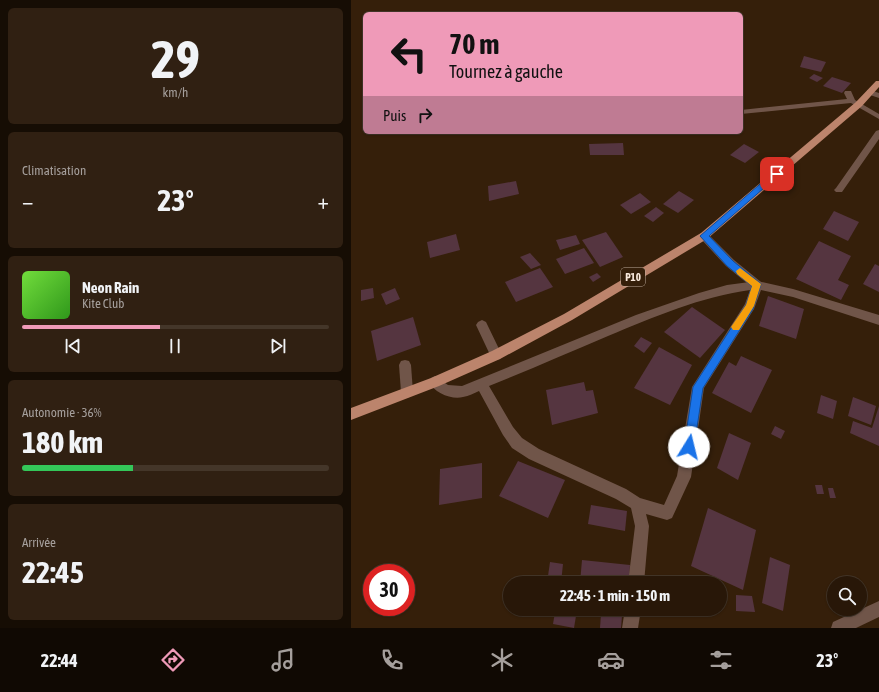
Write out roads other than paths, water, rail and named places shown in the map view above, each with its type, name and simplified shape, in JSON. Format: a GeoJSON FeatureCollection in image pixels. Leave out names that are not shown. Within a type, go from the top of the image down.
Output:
{"type":"FeatureCollection","features":[{"type":"Feature","properties":{"kind":"main road","name":"P10"},"geometry":{"type":"LineString","coordinates":[[351,414],[435,382],[496,355],[568,317],[704,236],[853,99],[875,94],[879,83]]}},
{"type":"Feature","properties":{"kind":"street"},"geometry":{"type":"LineString","coordinates":[[743,112],[853,99],[879,117]]}},
{"type":"Feature","properties":{"kind":"street"},"geometry":{"type":"LineString","coordinates":[[839,190],[879,134]]}},
{"type":"Feature","properties":{"kind":"street"},"geometry":{"type":"LineString","coordinates":[[704,236],[730,263],[757,284]]}},
{"type":"Feature","properties":{"kind":"street"},"geometry":{"type":"LineString","coordinates":[[482,385],[508,431],[517,443],[534,454],[621,494],[637,504],[667,513],[684,477],[698,387],[750,306],[757,284]]}},
{"type":"Feature","properties":{"kind":"street"},"geometry":{"type":"LineString","coordinates":[[435,382],[442,389],[451,392],[462,392],[482,385],[618,327],[678,304],[727,289],[757,284],[793,293],[879,320]]}},
{"type":"Feature","properties":{"kind":"street"},"geometry":{"type":"LineString","coordinates":[[482,325],[496,355]]}},
{"type":"Feature","properties":{"kind":"street"},"geometry":{"type":"LineString","coordinates":[[405,365],[407,392]]}},
{"type":"Feature","properties":{"kind":"street"},"geometry":{"type":"LineString","coordinates":[[637,504],[642,526],[637,576]]}},
{"type":"Feature","properties":{"kind":"street"},"geometry":{"type":"LineString","coordinates":[[839,628],[879,609]]}},
{"type":"Feature","properties":{"kind":"street"},"geometry":{"type":"LineString","coordinates":[[630,628],[632,616]]}}]}
